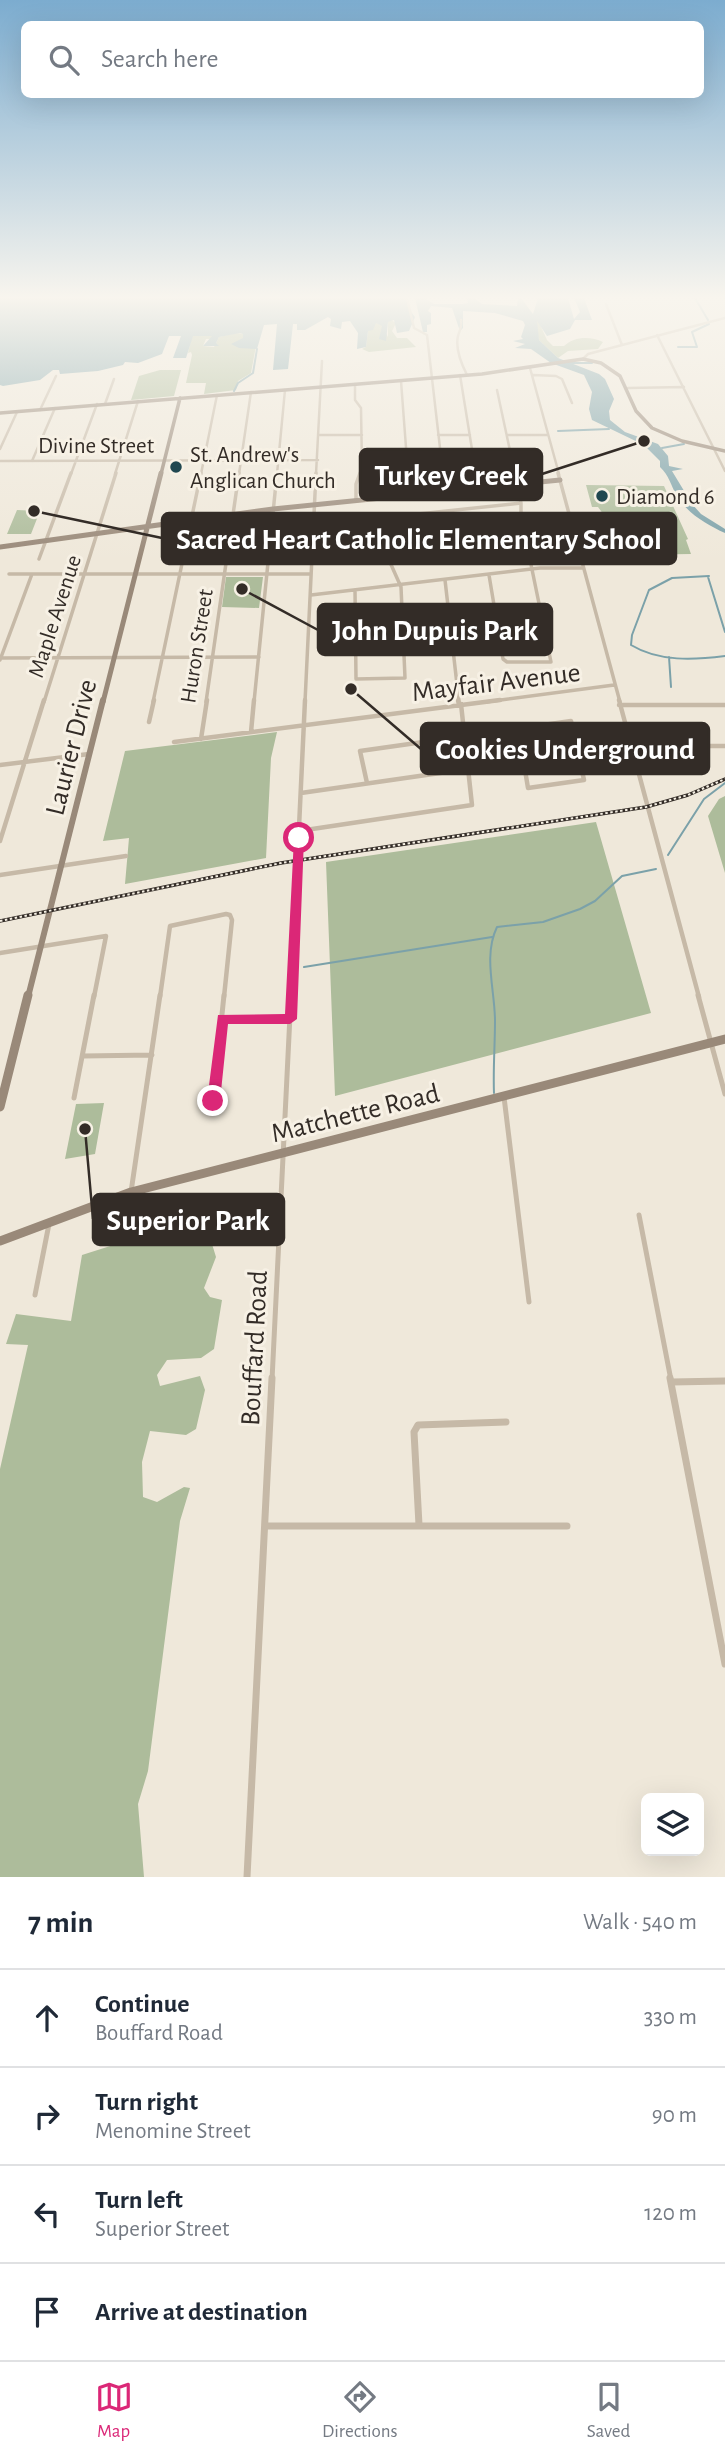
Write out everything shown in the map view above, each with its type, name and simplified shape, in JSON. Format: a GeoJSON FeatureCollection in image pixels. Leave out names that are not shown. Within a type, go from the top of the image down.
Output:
{"type":"FeatureCollection","features":[{"type":"Feature","properties":{"kind":"street"},"geometry":{"type":"LineString","coordinates":[[40,410],[51,386]]}},
{"type":"Feature","properties":{"kind":"street"},"geometry":{"type":"LineString","coordinates":[[105,404],[112,386]]}},
{"type":"Feature","properties":{"kind":"street"},"geometry":{"type":"LineString","coordinates":[[0,413],[337,386]]}},
{"type":"Feature","properties":{"kind":"street"},"geometry":{"type":"LineString","coordinates":[[355,386],[355,400],[362,408],[362,468],[356,484],[356,501]]}},
{"type":"Feature","properties":{"kind":"street"},"geometry":{"type":"LineString","coordinates":[[401,386],[410,495]]}},
{"type":"Feature","properties":{"kind":"street"},"geometry":{"type":"LineString","coordinates":[[433,386],[445,491]]}},
{"type":"Feature","properties":{"kind":"street"},"geometry":{"type":"LineString","coordinates":[[462,386],[478,488]]}},
{"type":"Feature","properties":{"kind":"street"},"geometry":{"type":"LineString","coordinates":[[536,386],[725,1094]]}},
{"type":"Feature","properties":{"kind":"street"},"geometry":{"type":"LineString","coordinates":[[565,386],[572,403]]}},
{"type":"Feature","properties":{"kind":"street"},"geometry":{"type":"LineString","coordinates":[[631,386],[640,415],[652,427],[675,438],[725,450]]}},
{"type":"Feature","properties":{"kind":"street"},"geometry":{"type":"LineString","coordinates":[[659,386],[684,387],[725,471]]}},
{"type":"Feature","properties":{"kind":"street","name":"Bouffard Road"},"geometry":{"type":"LineString","coordinates":[[247,1877],[321,387]]}},
{"type":"Feature","properties":{"kind":"street"},"geometry":{"type":"LineString","coordinates":[[251,732],[285,390]]}},
{"type":"Feature","properties":{"kind":"street"},"geometry":{"type":"LineString","coordinates":[[354,541],[521,524],[521,503],[497,390]]}},
{"type":"Feature","properties":{"kind":"street","name":"Huron Street"},"geometry":{"type":"LineString","coordinates":[[201,739],[251,392]]}},
{"type":"Feature","properties":{"kind":"street"},"geometry":{"type":"LineString","coordinates":[[149,722],[217,395]]}},
{"type":"Feature","properties":{"kind":"street","name":"Laurier Drive"},"geometry":{"type":"LineString","coordinates":[[0,1108],[180,398]]}},
{"type":"Feature","properties":{"kind":"street","name":"Maple Avenue"},"geometry":{"type":"LineString","coordinates":[[0,841],[138,401]]}},
{"type":"Feature","properties":{"kind":"street"},"geometry":{"type":"LineString","coordinates":[[39,559],[97,404]]}},
{"type":"Feature","properties":{"kind":"street"},"geometry":{"type":"LineString","coordinates":[[32,461],[55,408]]}},
{"type":"Feature","properties":{"kind":"street"},"geometry":{"type":"LineString","coordinates":[[0,449],[17,412]]}},
{"type":"Feature","properties":{"kind":"street"},"geometry":{"type":"LineString","coordinates":[[318,435],[362,435]]}},
{"type":"Feature","properties":{"kind":"street"},"geometry":{"type":"LineString","coordinates":[[438,435],[470,435]]}},
{"type":"Feature","properties":{"kind":"street"},"geometry":{"type":"LineString","coordinates":[[507,435],[548,435]]}},
{"type":"Feature","properties":{"kind":"street","name":"Divine Street"},"geometry":{"type":"LineString","coordinates":[[0,461],[318,460]]}},
{"type":"Feature","properties":{"kind":"street"},"geometry":{"type":"LineString","coordinates":[[0,547],[274,509],[560,480]]}},
{"type":"Feature","properties":{"kind":"street"},"geometry":{"type":"LineString","coordinates":[[489,575],[503,659],[507,662],[551,662],[527,545],[357,562],[353,522],[521,503]]}},
{"type":"Feature","properties":{"kind":"street"},"geometry":{"type":"LineString","coordinates":[[355,590],[356,679],[405,678],[399,585],[389,560]]}},
{"type":"Feature","properties":{"kind":"street"},"geometry":{"type":"LineString","coordinates":[[311,595],[534,569],[583,568]]}},
{"type":"Feature","properties":{"kind":"street"},"geometry":{"type":"LineString","coordinates":[[32,574],[0,659],[259,657]]}},
{"type":"Feature","properties":{"kind":"street"},"geometry":{"type":"LineString","coordinates":[[9,575],[312,574]]}},
{"type":"Feature","properties":{"kind":"street"},"geometry":{"type":"LineString","coordinates":[[299,831],[472,805],[445,580]]}},
{"type":"Feature","properties":{"kind":"street"},"geometry":{"type":"LineString","coordinates":[[404,637],[499,636]]}},
{"type":"Feature","properties":{"kind":"street","name":"Mayfair Avenue"},"geometry":{"type":"LineString","coordinates":[[174,742],[614,685]]}},
{"type":"Feature","properties":{"kind":"street"},"geometry":{"type":"LineString","coordinates":[[619,705],[725,705]]}},
{"type":"Feature","properties":{"kind":"street"},"geometry":{"type":"LineString","coordinates":[[367,783],[360,751],[571,721],[584,780],[528,788],[520,740],[515,729]]}},
{"type":"Feature","properties":{"kind":"street"},"geometry":{"type":"LineString","coordinates":[[578,751],[725,746]]}},
{"type":"Feature","properties":{"kind":"street"},"geometry":{"type":"LineString","coordinates":[[0,765],[90,754]]}},
{"type":"Feature","properties":{"kind":"street"},"geometry":{"type":"LineString","coordinates":[[301,793],[468,769]]}},
{"type":"Feature","properties":{"kind":"street"},"geometry":{"type":"LineString","coordinates":[[0,875],[126,856]]}},
{"type":"Feature","properties":{"kind":"street"},"geometry":{"type":"LineString","coordinates":[[131,1192],[170,926],[230,915],[223,1019],[213,1101]]}},
{"type":"Feature","properties":{"kind":"street"},"geometry":{"type":"LineString","coordinates":[[0,953],[106,936],[75,1098]]}},
{"type":"Feature","properties":{"kind":"street"},"geometry":{"type":"LineString","coordinates":[[223,1019],[290,1019]]}},
{"type":"Feature","properties":{"kind":"street","name":"Matchette Road"},"geometry":{"type":"LineString","coordinates":[[0,1241],[131,1192],[725,1039]]}},
{"type":"Feature","properties":{"kind":"street"},"geometry":{"type":"LineString","coordinates":[[83,1056],[152,1055]]}},
{"type":"Feature","properties":{"kind":"street"},"geometry":{"type":"LineString","coordinates":[[504,1097],[529,1302]]}},
{"type":"Feature","properties":{"kind":"street"},"geometry":{"type":"LineString","coordinates":[[639,1215],[725,1664]]}},
{"type":"Feature","properties":{"kind":"street"},"geometry":{"type":"LineString","coordinates":[[35,1295],[49,1223]]}},
{"type":"Feature","properties":{"kind":"street"},"geometry":{"type":"LineString","coordinates":[[672,1382],[725,1381]]}},
{"type":"Feature","properties":{"kind":"street"},"geometry":{"type":"LineString","coordinates":[[419,1525],[414,1433],[418,1425],[506,1422]]}},
{"type":"Feature","properties":{"kind":"street"},"geometry":{"type":"LineString","coordinates":[[265,1526],[567,1526]]}},
{"type":"Feature","properties":{"kind":"green space"},"geometry":{"type":"Polygon","coordinates":[[[136,386],[177,386],[174,396],[131,400],[136,386]]]}},
{"type":"Feature","properties":{"kind":"green space"},"geometry":{"type":"Polygon","coordinates":[[[206,386],[237,386],[236,390],[204,394],[206,386]]]}},
{"type":"Feature","properties":{"kind":"green space"},"geometry":{"type":"Polygon","coordinates":[[[586,485],[664,486],[688,539],[686,540],[691,554],[625,555],[621,540],[606,540],[595,516],[604,515],[598,507],[592,507],[586,485]]]}},
{"type":"Feature","properties":{"kind":"green space"},"geometry":{"type":"Polygon","coordinates":[[[17,510],[40,511],[31,534],[7,534],[17,510]]]}},
{"type":"Feature","properties":{"kind":"green space"},"geometry":{"type":"Polygon","coordinates":[[[226,577],[263,577],[259,608],[222,607],[226,577]]]}},
{"type":"Feature","properties":{"kind":"green space"},"geometry":{"type":"Polygon","coordinates":[[[277,732],[271,758],[266,858],[125,884],[129,838],[103,841],[125,751],[277,732]]]}},
{"type":"Feature","properties":{"kind":"green space"},"geometry":{"type":"Polygon","coordinates":[[[725,796],[725,873],[708,816],[719,799],[725,796]]]}},
{"type":"Feature","properties":{"kind":"green space"},"geometry":{"type":"Polygon","coordinates":[[[596,822],[651,1013],[335,1096],[326,862],[596,822]]]}},
{"type":"Feature","properties":{"kind":"green space"},"geometry":{"type":"Polygon","coordinates":[[[104,1103],[95,1154],[65,1159],[76,1104],[104,1103]]]}},
{"type":"Feature","properties":{"kind":"green space"},"geometry":{"type":"Polygon","coordinates":[[[239,1205],[228,1220],[208,1231],[216,1257],[204,1288],[210,1297],[222,1300],[214,1349],[201,1358],[167,1360],[157,1375],[160,1386],[200,1376],[205,1390],[196,1429],[186,1435],[150,1431],[142,1462],[143,1497],[157,1502],[184,1487],[190,1488],[180,1521],[148,1771],[138,1804],[144,1877],[0,1877],[0,1469],[28,1345],[6,1344],[16,1314],[71,1321],[82,1255],[239,1205]]]}},
{"type":"Feature","properties":{"kind":"water"},"geometry":{"type":"Polygon","coordinates":[[[589,386],[608,386],[614,399],[609,411],[610,420],[625,432],[658,444],[668,456],[669,466],[683,469],[672,471],[692,504],[701,514],[725,529],[725,533],[686,508],[660,467],[660,461],[644,445],[592,420],[589,409],[592,392],[589,386]]]}},
{"type":"Feature","properties":{"kind":"waterway"},"geometry":{"type":"LineString","coordinates":[[234,391],[237,386]]}},
{"type":"Feature","properties":{"kind":"waterway"},"geometry":{"type":"LineString","coordinates":[[558,431],[609,429]]}},
{"type":"Feature","properties":{"kind":"waterway"},"geometry":{"type":"LineString","coordinates":[[662,448],[684,444]]}},
{"type":"Feature","properties":{"kind":"waterway"},"geometry":{"type":"LineString","coordinates":[[669,657],[642,651],[631,645],[632,635],[649,590],[672,578],[709,576]]}},
{"type":"Feature","properties":{"kind":"waterway"},"geometry":{"type":"LineString","coordinates":[[708,577],[725,632]]}},
{"type":"Feature","properties":{"kind":"waterway"},"geometry":{"type":"LineString","coordinates":[[669,657],[689,659],[725,656]]}},
{"type":"Feature","properties":{"kind":"waterway"},"geometry":{"type":"LineString","coordinates":[[669,657],[671,687]]}},
{"type":"Feature","properties":{"kind":"waterway"},"geometry":{"type":"LineString","coordinates":[[668,855],[704,799],[725,783]]}},
{"type":"Feature","properties":{"kind":"waterway"},"geometry":{"type":"LineString","coordinates":[[494,1093],[495,1021],[490,961],[497,927],[543,922],[580,909],[595,901],[622,876],[656,869]]}},
{"type":"Feature","properties":{"kind":"waterway"},"geometry":{"type":"LineString","coordinates":[[304,967],[492,937]]}},
{"type":"Feature","properties":{"kind":"railway"},"geometry":{"type":"LineString","coordinates":[[0,921],[281,863],[646,807],[688,795],[725,779]]}},
{"type":"Feature","properties":{"kind":"place","name":"Turkey Creek"},"geometry":{"type":"Point","coordinates":[644,441]}},
{"type":"Feature","properties":{"kind":"place","name":"St. Andrew's Anglican Church"},"geometry":{"type":"Point","coordinates":[176,467]}},
{"type":"Feature","properties":{"kind":"place","name":"Diamond 6"},"geometry":{"type":"Point","coordinates":[602,496]}},
{"type":"Feature","properties":{"kind":"place","name":"Sacred Heart Catholic Elementary School"},"geometry":{"type":"Point","coordinates":[34,511]}},
{"type":"Feature","properties":{"kind":"place","name":"John Dupuis Park"},"geometry":{"type":"Point","coordinates":[242,589]}},
{"type":"Feature","properties":{"kind":"place","name":"Cookies Underground"},"geometry":{"type":"Point","coordinates":[351,689]}},
{"type":"Feature","properties":{"kind":"place","name":"Superior Park"},"geometry":{"type":"Point","coordinates":[85,1129]}},
{"type":"Feature","properties":{"kind":"route"},"geometry":{"type":"LineString","coordinates":[[213,1101],[223,1019],[290,1019],[299,838]]}}]}
